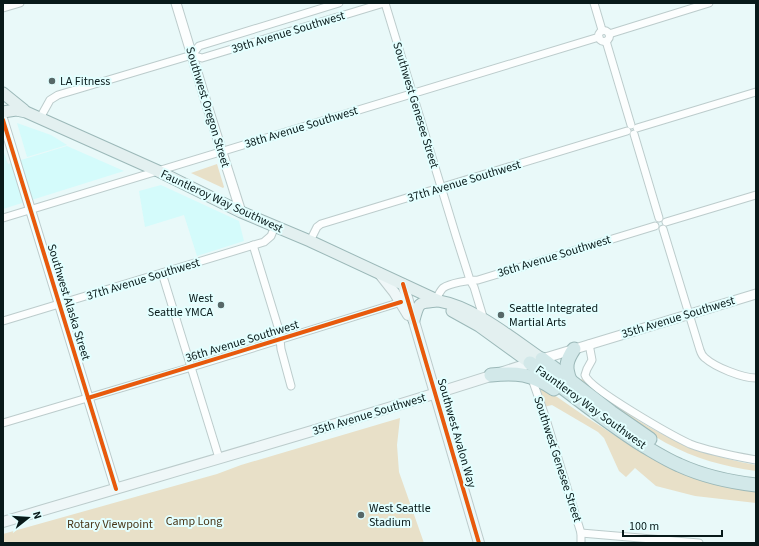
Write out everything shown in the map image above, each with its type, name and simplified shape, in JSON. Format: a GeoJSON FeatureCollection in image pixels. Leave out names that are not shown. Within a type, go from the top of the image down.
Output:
{"type":"FeatureCollection","features":[{"type":"Feature","properties":{"kind":"highway"},"geometry":{"type":"LineString","coordinates":[[570,380],[566,371],[567,363],[574,349]]}},
{"type":"Feature","properties":{"kind":"highway","name":"Fauntleroy Way Southwest"},"geometry":{"type":"LineString","coordinates":[[536,361],[570,380],[646,437],[672,452],[703,466],[756,477]]}},
{"type":"Feature","properties":{"kind":"highway","name":"Fauntleroy Way Southwest"},"geometry":{"type":"LineString","coordinates":[[536,361],[598,414],[628,436],[668,460],[680,466],[712,476],[742,484],[756,485]]}},
{"type":"Feature","properties":{"kind":"highway"},"geometry":{"type":"LineString","coordinates":[[491,376],[511,373],[531,376],[551,387],[574,403],[598,414]]}},
{"type":"Feature","properties":{"kind":"main road"},"geometry":{"type":"LineString","coordinates":[[3,92],[10,100],[26,112]]}},
{"type":"Feature","properties":{"kind":"main road","name":"Fauntleroy Way Southwest"},"geometry":{"type":"LineString","coordinates":[[3,112],[16,110],[26,112],[158,170],[241,212],[310,241],[438,300],[452,303],[484,320],[536,361]]}},
{"type":"Feature","properties":{"kind":"main road","name":"Southwest Avalon Way"},"geometry":{"type":"LineString","coordinates":[[379,273],[405,303],[415,324],[480,543]]}},
{"type":"Feature","properties":{"kind":"main road","name":"Southwest Avalon Way"},"geometry":{"type":"LineString","coordinates":[[403,284],[405,303]]}},
{"type":"Feature","properties":{"kind":"main road","name":"Fauntleroy Way Southwest"},"geometry":{"type":"LineString","coordinates":[[438,300],[448,310],[536,361]]}},
{"type":"Feature","properties":{"kind":"main road"},"geometry":{"type":"LineString","coordinates":[[415,324],[417,306],[420,303],[438,300]]}},
{"type":"Feature","properties":{"kind":"main road","name":"35th Avenue Southwest"},"geometry":{"type":"LineString","coordinates":[[3,522],[316,430],[435,394],[536,361]]}},
{"type":"Feature","properties":{"kind":"street"},"geometry":{"type":"LineString","coordinates":[[3,8],[20,3]]}},
{"type":"Feature","properties":{"kind":"street","name":"Southwest Oregon Street"},"geometry":{"type":"LineString","coordinates":[[176,3],[241,212]]}},
{"type":"Feature","properties":{"kind":"street","name":"39th Avenue Southwest"},"geometry":{"type":"LineString","coordinates":[[192,55],[198,46],[339,3]]}},
{"type":"Feature","properties":{"kind":"street","name":"39th Avenue Southwest"},"geometry":{"type":"LineString","coordinates":[[40,118],[50,100],[58,95],[192,55],[202,58],[385,3]]}},
{"type":"Feature","properties":{"kind":"street","name":"Southwest Genesee Street"},"geometry":{"type":"LineString","coordinates":[[385,3],[441,188],[484,320]]}},
{"type":"Feature","properties":{"kind":"street"},"geometry":{"type":"LineString","coordinates":[[594,3],[601,41],[606,41]]}},
{"type":"Feature","properties":{"kind":"street"},"geometry":{"type":"LineString","coordinates":[[600,34],[607,31],[609,34],[709,3]]}},
{"type":"Feature","properties":{"kind":"street","name":"38th Avenue Southwest"},"geometry":{"type":"LineString","coordinates":[[3,218],[413,94],[600,34]]}},
{"type":"Feature","properties":{"kind":"street"},"geometry":{"type":"LineString","coordinates":[[609,34],[609,38],[606,41],[659,218]]}},
{"type":"Feature","properties":{"kind":"street","name":"37th Avenue Southwest"},"geometry":{"type":"LineString","coordinates":[[310,241],[316,227],[321,224],[756,92]]}},
{"type":"Feature","properties":{"kind":"street","name":"Southwest Alaska Street"},"geometry":{"type":"LineString","coordinates":[[3,120],[116,488]]}},
{"type":"Feature","properties":{"kind":"street"},"geometry":{"type":"LineString","coordinates":[[666,222],[756,195]]}},
{"type":"Feature","properties":{"kind":"street"},"geometry":{"type":"LineString","coordinates":[[659,218],[664,219],[666,222]]}},
{"type":"Feature","properties":{"kind":"street"},"geometry":{"type":"LineString","coordinates":[[659,218],[655,221],[655,226],[659,229],[663,229]]}},
{"type":"Feature","properties":{"kind":"street"},"geometry":{"type":"LineString","coordinates":[[663,229],[666,227],[666,222]]}},
{"type":"Feature","properties":{"kind":"street","name":"37th Avenue Southwest"},"geometry":{"type":"LineString","coordinates":[[3,320],[264,242],[275,226]]}},
{"type":"Feature","properties":{"kind":"street","name":"36th Avenue Southwest"},"geometry":{"type":"LineString","coordinates":[[438,300],[444,288],[470,280],[478,280],[655,226]]}},
{"type":"Feature","properties":{"kind":"street"},"geometry":{"type":"LineString","coordinates":[[663,229],[703,357],[739,376],[756,378]]}},
{"type":"Feature","properties":{"kind":"street"},"geometry":{"type":"LineString","coordinates":[[253,245],[279,330],[291,386]]}},
{"type":"Feature","properties":{"kind":"street"},"geometry":{"type":"LineString","coordinates":[[162,273],[219,458]]}},
{"type":"Feature","properties":{"kind":"street","name":"35th Avenue Southwest"},"geometry":{"type":"LineString","coordinates":[[536,361],[756,294]]}},
{"type":"Feature","properties":{"kind":"street","name":"36th Avenue Southwest"},"geometry":{"type":"LineString","coordinates":[[3,423],[405,303]]}},
{"type":"Feature","properties":{"kind":"street","name":"Fauntleroy Way Southwest"},"geometry":{"type":"LineString","coordinates":[[589,344],[592,360],[587,369],[586,375],[590,383],[661,429],[691,444],[756,460]]}},
{"type":"Feature","properties":{"kind":"street","name":"Southwest Genesee Street"},"geometry":{"type":"LineString","coordinates":[[531,376],[545,416],[581,533],[581,543]]}},
{"type":"Feature","properties":{"kind":"street"},"geometry":{"type":"LineString","coordinates":[[581,533],[699,543]]}},
{"type":"Feature","properties":{"kind":"shaded area"},"geometry":{"type":"Polygon","coordinates":[[[17,123],[51,135],[67,145],[27,157],[17,123]]]}},
{"type":"Feature","properties":{"kind":"shaded area"},"geometry":{"type":"Polygon","coordinates":[[[67,146],[124,171],[3,209],[3,150],[8,164],[67,146]]]}},
{"type":"Feature","properties":{"kind":"shaded area"},"geometry":{"type":"Polygon","coordinates":[[[161,185],[239,221],[244,241],[197,256],[184,215],[145,227],[139,191],[161,185]]]}},
{"type":"Feature","properties":{"kind":"green space"},"geometry":{"type":"Polygon","coordinates":[[[217,164],[224,187],[223,188],[191,173],[217,164]]]}},
{"type":"Feature","properties":{"kind":"green space"},"geometry":{"type":"Polygon","coordinates":[[[582,379],[624,411],[653,429],[695,449],[756,465],[756,471],[710,461],[666,443],[643,429],[622,413],[580,380],[582,379]]]}},
{"type":"Feature","properties":{"kind":"green space"},"geometry":{"type":"Polygon","coordinates":[[[537,383],[586,417],[644,454],[665,465],[756,491],[756,503],[695,496],[656,486],[635,468],[626,477],[619,471],[604,438],[598,432],[552,405],[544,407],[537,383]]]}},
{"type":"Feature","properties":{"kind":"green space"},"geometry":{"type":"Polygon","coordinates":[[[400,418],[397,445],[399,472],[424,543],[3,543],[3,534],[217,474],[241,465],[400,418]]]}},
{"type":"Feature","properties":{"kind":"cycle path"},"geometry":{"type":"LineString","coordinates":[[3,120],[116,489]]}},
{"type":"Feature","properties":{"kind":"cycle path"},"geometry":{"type":"LineString","coordinates":[[403,284],[479,543]]}},
{"type":"Feature","properties":{"kind":"cycle path"},"geometry":{"type":"LineString","coordinates":[[88,398],[401,302]]}},
{"type":"Feature","properties":{"kind":"place","name":"LA Fitness"},"geometry":{"type":"Point","coordinates":[52,81]}},
{"type":"Feature","properties":{"kind":"place","name":"West Seattle YMCA"},"geometry":{"type":"Point","coordinates":[221,305]}},
{"type":"Feature","properties":{"kind":"place","name":"Seattle Integrated Martial Arts"},"geometry":{"type":"Point","coordinates":[501,315]}},
{"type":"Feature","properties":{"kind":"place","name":"West Seattle Stadium"},"geometry":{"type":"Point","coordinates":[361,515]}},
{"type":"Feature","properties":{"kind":"park label","name":"Camp Long"},"geometry":{"type":"Point","coordinates":[194,521]}},
{"type":"Feature","properties":{"kind":"park label","name":"Rotary Viewpoint"},"geometry":{"type":"Point","coordinates":[110,524]}}]}
